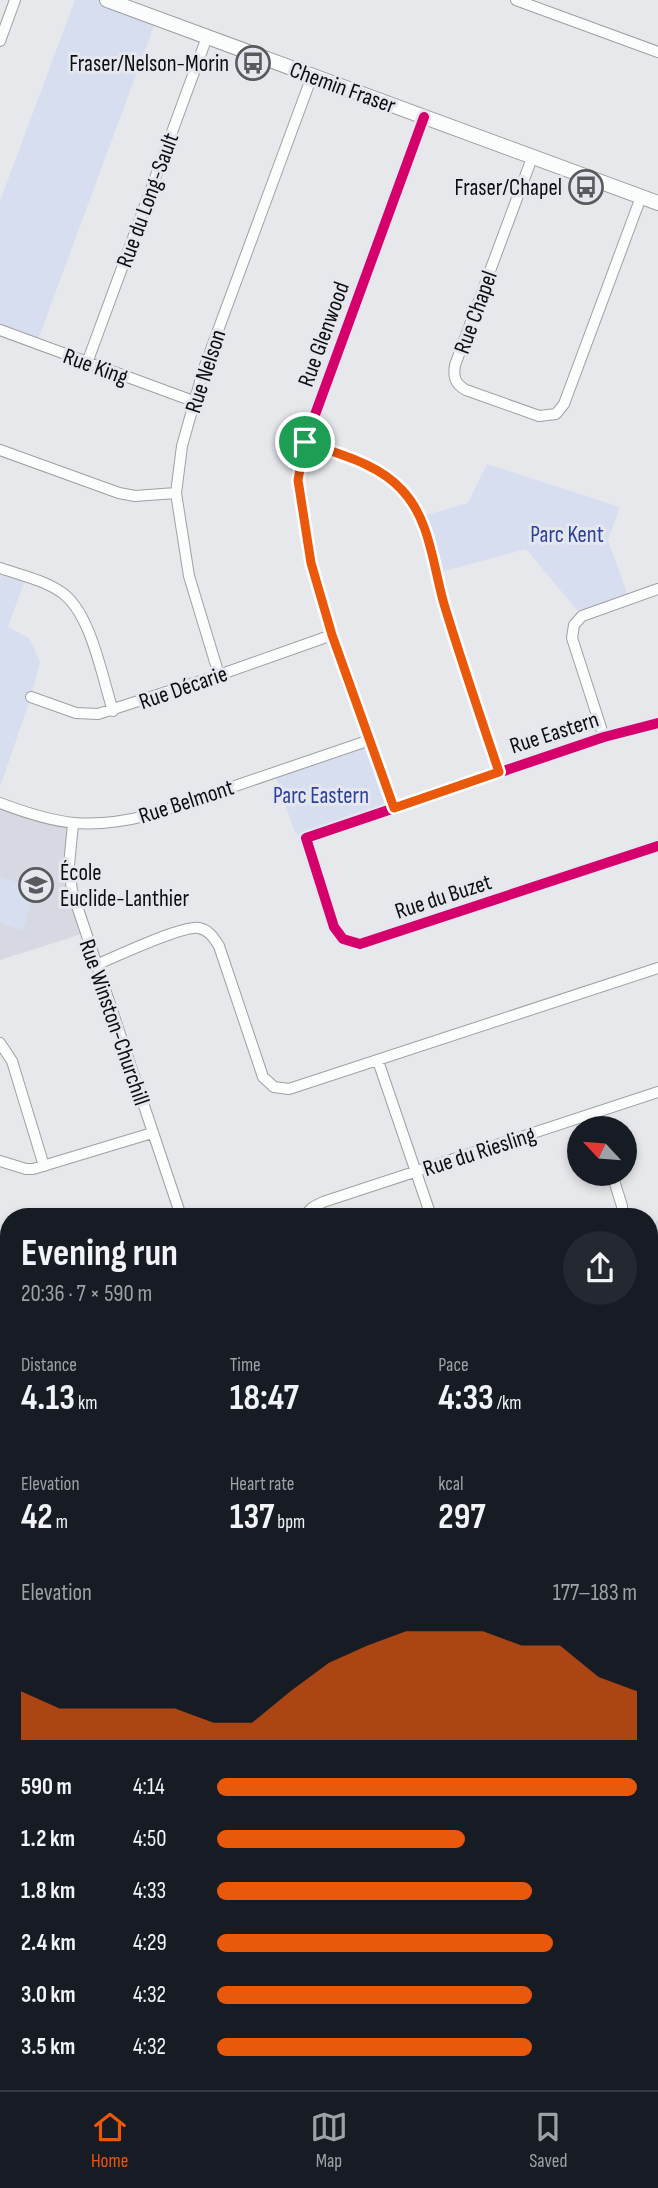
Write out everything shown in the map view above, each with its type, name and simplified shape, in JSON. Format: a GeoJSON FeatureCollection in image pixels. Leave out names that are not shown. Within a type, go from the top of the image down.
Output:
{"type":"FeatureCollection","features":[{"type":"Feature","properties":{"kind":"street"},"geometry":{"type":"LineString","coordinates":[[0,41],[15,0]]}},
{"type":"Feature","properties":{"kind":"street","name":"Chemin Fraser"},"geometry":{"type":"LineString","coordinates":[[107,0],[658,203]]}},
{"type":"Feature","properties":{"kind":"street"},"geometry":{"type":"LineString","coordinates":[[516,0],[658,52]]}},
{"type":"Feature","properties":{"kind":"street","name":"Rue du Long-Sault"},"geometry":{"type":"LineString","coordinates":[[88,363],[207,37]]}},
{"type":"Feature","properties":{"kind":"street","name":"Rue Nelson"},"geometry":{"type":"LineString","coordinates":[[219,675],[189,576],[176,493],[182,446],[193,401],[312,76]]}},
{"type":"Feature","properties":{"kind":"street","name":"Rue Glenwood"},"geometry":{"type":"LineString","coordinates":[[394,808],[332,635],[308,552],[298,468],[305,442],[425,117]]}},
{"type":"Feature","properties":{"kind":"street","name":"Rue Chapel"},"geometry":{"type":"LineString","coordinates":[[532,158],[456,365],[454,377],[460,387],[539,416],[551,416],[561,410],[641,197]]}},
{"type":"Feature","properties":{"kind":"street","name":"Rue King"},"geometry":{"type":"LineString","coordinates":[[0,330],[193,401]]}},
{"type":"Feature","properties":{"kind":"street"},"geometry":{"type":"LineString","coordinates":[[305,442],[381,472],[400,487],[414,506],[499,772]]}},
{"type":"Feature","properties":{"kind":"street"},"geometry":{"type":"LineString","coordinates":[[0,450],[119,493],[176,493]]}},
{"type":"Feature","properties":{"kind":"street"},"geometry":{"type":"LineString","coordinates":[[0,568],[59,590],[74,603],[85,621],[113,710]]}},
{"type":"Feature","properties":{"kind":"street"},"geometry":{"type":"LineString","coordinates":[[604,737],[572,638],[574,625],[582,616],[658,589]]}},
{"type":"Feature","properties":{"kind":"street","name":"Rue Décarie"},"geometry":{"type":"LineString","coordinates":[[31,697],[84,715],[113,710],[332,635]]}},
{"type":"Feature","properties":{"kind":"street","name":"Rue Eastern"},"geometry":{"type":"LineString","coordinates":[[306,838],[604,737],[658,723]]}},
{"type":"Feature","properties":{"kind":"street","name":"Rue Belmont"},"geometry":{"type":"LineString","coordinates":[[0,803],[40,818],[73,824],[111,823],[150,815],[370,740]]}},
{"type":"Feature","properties":{"kind":"street","name":"Rue Winston-Churchill"},"geometry":{"type":"LineString","coordinates":[[73,824],[70,878],[96,965],[178,1208]]}},
{"type":"Feature","properties":{"kind":"street","name":"Rue du Buzet"},"geometry":{"type":"LineString","coordinates":[[306,838],[334,927],[343,939],[360,944],[658,846]]}},
{"type":"Feature","properties":{"kind":"street"},"geometry":{"type":"LineString","coordinates":[[96,965],[184,929],[201,928],[214,938],[219,946],[260,1070],[268,1083],[281,1089],[289,1089],[378,1061],[658,968]]}},
{"type":"Feature","properties":{"kind":"street"},"geometry":{"type":"LineString","coordinates":[[0,1043],[12,1060],[44,1167]]}},
{"type":"Feature","properties":{"kind":"street"},"geometry":{"type":"LineString","coordinates":[[378,1061],[428,1208]]}},
{"type":"Feature","properties":{"kind":"street","name":"Rue du Riesling"},"geometry":{"type":"LineString","coordinates":[[312,1208],[323,1202],[658,1092]]}},
{"type":"Feature","properties":{"kind":"street"},"geometry":{"type":"LineString","coordinates":[[0,1161],[26,1169],[44,1167],[152,1133]]}},
{"type":"Feature","properties":{"kind":"street"},"geometry":{"type":"LineString","coordinates":[[616,1186],[622,1208]]}},
{"type":"Feature","properties":{"kind":"shaded area","name":"École Euclide-Lanthier"},"geometry":{"type":"Polygon","coordinates":[[[0,804],[73,824],[69,865],[85,933],[0,960],[0,804]]]}},
{"type":"Feature","properties":{"kind":"green space"},"geometry":{"type":"Polygon","coordinates":[[[75,0],[107,0],[157,18],[36,345],[0,330],[0,201],[75,0]]]}},
{"type":"Feature","properties":{"kind":"green space","name":"Parc Kent"},"geometry":{"type":"Polygon","coordinates":[[[487,464],[620,507],[608,540],[629,599],[582,616],[526,549],[437,573],[419,517],[468,503],[487,464]]]}},
{"type":"Feature","properties":{"kind":"green space"},"geometry":{"type":"Polygon","coordinates":[[[0,568],[26,577],[8,627],[29,638],[40,662],[0,787],[0,568]]]}},
{"type":"Feature","properties":{"kind":"green space","name":"Parc Eastern"},"geometry":{"type":"Polygon","coordinates":[[[370,740],[394,808],[306,838],[295,833],[274,772],[370,740]]]}},
{"type":"Feature","properties":{"kind":"green space"},"geometry":{"type":"Polygon","coordinates":[[[0,877],[35,888],[23,931],[0,923],[0,877]]]}},
{"type":"Feature","properties":{"kind":"cycle path"},"geometry":{"type":"LineString","coordinates":[[394,808],[332,635],[311,563],[298,480],[305,442],[424,117]]}},
{"type":"Feature","properties":{"kind":"cycle path"},"geometry":{"type":"LineString","coordinates":[[658,723],[604,737],[306,838],[334,927],[343,939],[360,944],[658,846]]}},
{"type":"Feature","properties":{"kind":"place","name":"Fraser/Nelson-Morin"},"geometry":{"type":"Point","coordinates":[253,63]}},
{"type":"Feature","properties":{"kind":"place","name":"Fraser/Chapel"},"geometry":{"type":"Point","coordinates":[586,187]}},
{"type":"Feature","properties":{"kind":"place","name":"École Euclide-Lanthier"},"geometry":{"type":"Point","coordinates":[36,885]}},
{"type":"Feature","properties":{"kind":"route"},"geometry":{"type":"LineString","coordinates":[[305,442],[381,472],[400,487],[414,506],[499,772],[394,808],[332,635],[308,552],[298,480],[298,468],[305,442]]}}]}
